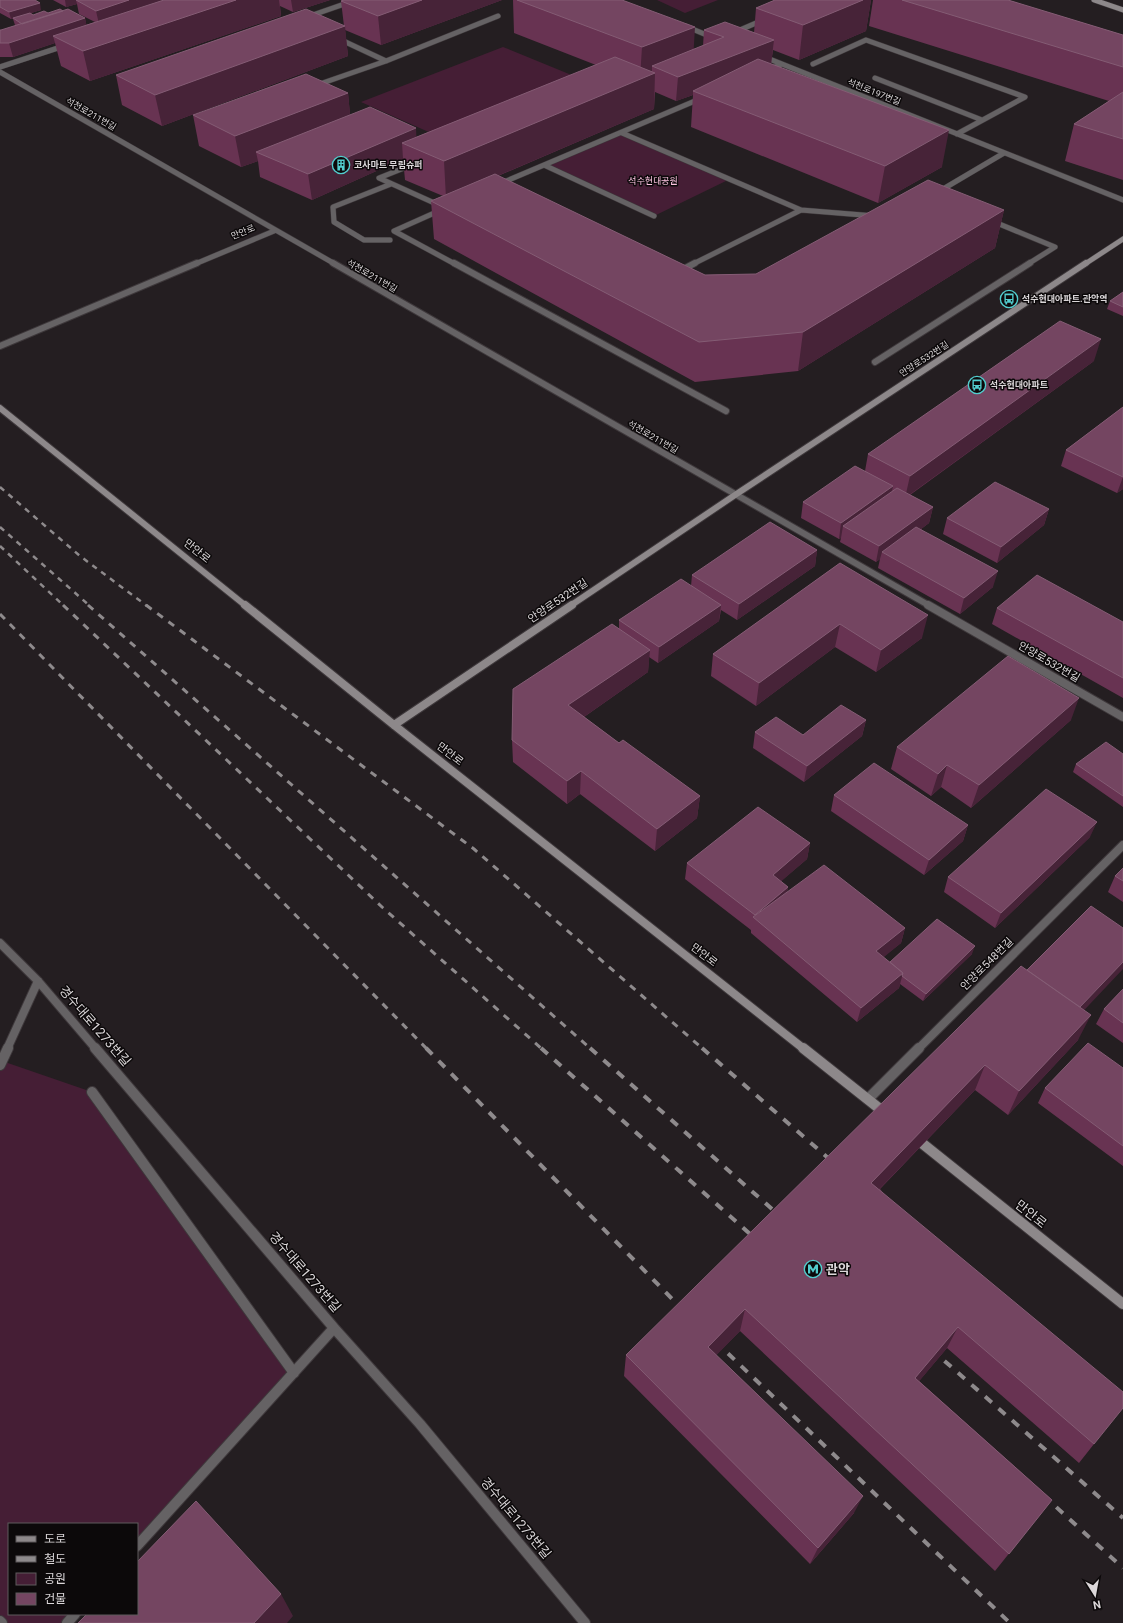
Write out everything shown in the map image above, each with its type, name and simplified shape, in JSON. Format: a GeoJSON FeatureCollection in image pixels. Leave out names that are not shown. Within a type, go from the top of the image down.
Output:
{"type":"FeatureCollection","features":[{"type":"Feature","properties":{"kind":"street"},"geometry":{"type":"LineString","coordinates":[[298,20],[356,0]]}},
{"type":"Feature","properties":{"kind":"street"},"geometry":{"type":"LineString","coordinates":[[1094,0],[1123,10]]}},
{"type":"Feature","properties":{"kind":"street"},"geometry":{"type":"LineString","coordinates":[[305,89],[386,61],[498,16]]}},
{"type":"Feature","properties":{"kind":"street"},"geometry":{"type":"LineString","coordinates":[[725,36],[766,19]]}},
{"type":"Feature","properties":{"kind":"street"},"geometry":{"type":"LineString","coordinates":[[683,25],[718,39]]}},
{"type":"Feature","properties":{"kind":"street"},"geometry":{"type":"LineString","coordinates":[[332,36],[386,61]]}},
{"type":"Feature","properties":{"kind":"street"},"geometry":{"type":"LineString","coordinates":[[813,64],[866,40],[1025,97],[957,134]]}},
{"type":"Feature","properties":{"kind":"street"},"geometry":{"type":"LineString","coordinates":[[0,67],[74,42]]}},
{"type":"Feature","properties":{"kind":"street","name":"석천로197번길"},"geometry":{"type":"LineString","coordinates":[[754,53],[1123,200]]}},
{"type":"Feature","properties":{"kind":"street"},"geometry":{"type":"LineString","coordinates":[[760,74],[782,64]]}},
{"type":"Feature","properties":{"kind":"street","name":"석천로211번길"},"geometry":{"type":"LineString","coordinates":[[0,72],[735,495]]}},
{"type":"Feature","properties":{"kind":"street"},"geometry":{"type":"LineString","coordinates":[[875,78],[982,120]]}},
{"type":"Feature","properties":{"kind":"street"},"geometry":{"type":"LineString","coordinates":[[499,191],[492,187],[710,95]]}},
{"type":"Feature","properties":{"kind":"street"},"geometry":{"type":"LineString","coordinates":[[622,133],[800,210],[879,216]]}},
{"type":"Feature","properties":{"kind":"street"},"geometry":{"type":"LineString","coordinates":[[930,196],[1004,153]]}},
{"type":"Feature","properties":{"kind":"street"},"geometry":{"type":"LineString","coordinates":[[423,161],[379,178],[446,208],[394,231],[726,411]]}},
{"type":"Feature","properties":{"kind":"street"},"geometry":{"type":"LineString","coordinates":[[544,166],[654,216]]}},
{"type":"Feature","properties":{"kind":"street"},"geometry":{"type":"LineString","coordinates":[[390,240],[364,240],[334,222],[333,207],[391,184]]}},
{"type":"Feature","properties":{"kind":"street"},"geometry":{"type":"LineString","coordinates":[[675,274],[800,210]]}},
{"type":"Feature","properties":{"kind":"street"},"geometry":{"type":"LineString","coordinates":[[875,362],[1055,247],[989,220]]}},
{"type":"Feature","properties":{"kind":"street","name":"만안로"},"geometry":{"type":"LineString","coordinates":[[0,346],[274,230]]}},
{"type":"Feature","properties":{"kind":"street","name":"안양로532번길"},"geometry":{"type":"LineString","coordinates":[[394,725],[735,495],[1123,239]]}},
{"type":"Feature","properties":{"kind":"street","name":"만안로"},"geometry":{"type":"LineString","coordinates":[[0,408],[394,725],[887,1115]]}},
{"type":"Feature","properties":{"kind":"street","name":"안양로532번길"},"geometry":{"type":"LineString","coordinates":[[735,495],[1123,717]]}},
{"type":"Feature","properties":{"kind":"street","name":"안양로548번길"},"geometry":{"type":"LineString","coordinates":[[868,1099],[1123,845]]}},
{"type":"Feature","properties":{"kind":"street","name":"경수대로1273번길"},"geometry":{"type":"LineString","coordinates":[[0,943],[38,981],[334,1328],[420,1424],[585,1623]]}},
{"type":"Feature","properties":{"kind":"street"},"geometry":{"type":"LineString","coordinates":[[0,1066],[38,981]]}},
{"type":"Feature","properties":{"kind":"street"},"geometry":{"type":"LineString","coordinates":[[92,1092],[294,1373]]}},
{"type":"Feature","properties":{"kind":"street","name":"만안로"},"geometry":{"type":"LineString","coordinates":[[923,1144],[1123,1304]]}},
{"type":"Feature","properties":{"kind":"street"},"geometry":{"type":"LineString","coordinates":[[138,1545],[334,1328]]}},
{"type":"Feature","properties":{"kind":"street"},"geometry":{"type":"LineString","coordinates":[[67,1623],[74,1615]]}},
{"type":"Feature","properties":{"kind":"green space"},"geometry":{"type":"Polygon","coordinates":[[[657,0],[718,0],[685,13],[657,0]]]}},
{"type":"Feature","properties":{"kind":"green space"},"geometry":{"type":"Polygon","coordinates":[[[503,47],[591,83],[449,141],[361,102],[503,47]]]}},
{"type":"Feature","properties":{"kind":"green space","name":"석수현대공원"},"geometry":{"type":"Polygon","coordinates":[[[622,133],[730,179],[654,216],[544,165],[622,133]]]}},
{"type":"Feature","properties":{"kind":"green space"},"geometry":{"type":"Polygon","coordinates":[[[2,1061],[92,1092],[294,1373],[138,1545],[138,1523],[8,1523],[8,1615],[74,1615],[67,1623],[2,1623],[0,1621],[0,1065],[2,1061]]]}},
{"type":"Feature","properties":{"kind":"building"},"geometry":{"type":"Polygon","coordinates":[[[0,0],[35,0],[40,3],[9,12],[0,7],[0,0]]]}},
{"type":"Feature","properties":{"kind":"building"},"geometry":{"type":"Polygon","coordinates":[[[76,0],[129,0],[96,11],[76,0]]]}},
{"type":"Feature","properties":{"kind":"building"},"geometry":{"type":"Polygon","coordinates":[[[164,0],[236,0],[83,51],[53,36],[164,0]]]}},
{"type":"Feature","properties":{"kind":"building"},"geometry":{"type":"Polygon","coordinates":[[[422,0],[378,16],[341,1],[422,0]]]}},
{"type":"Feature","properties":{"kind":"building"},"geometry":{"type":"Polygon","coordinates":[[[517,0],[622,0],[695,27],[642,47],[517,0]]]}},
{"type":"Feature","properties":{"kind":"building"},"geometry":{"type":"Polygon","coordinates":[[[775,0],[863,0],[803,25],[756,8],[775,0]]]}},
{"type":"Feature","properties":{"kind":"building"},"geometry":{"type":"Polygon","coordinates":[[[902,0],[1008,0],[1123,35],[1123,67],[902,0]]]}},
{"type":"Feature","properties":{"kind":"building"},"geometry":{"type":"Polygon","coordinates":[[[60,9],[63,11],[22,24],[13,18],[30,13],[33,15],[44,11],[48,13],[60,9]]]}},
{"type":"Feature","properties":{"kind":"building"},"geometry":{"type":"Polygon","coordinates":[[[68,9],[85,18],[9,43],[0,43],[0,30],[68,9]]]}},
{"type":"Feature","properties":{"kind":"building"},"geometry":{"type":"Polygon","coordinates":[[[306,9],[345,26],[155,95],[116,75],[306,9]]]}},
{"type":"Feature","properties":{"kind":"building"},"geometry":{"type":"Polygon","coordinates":[[[725,22],[774,40],[678,77],[652,66],[724,37],[704,30],[725,22]]]}},
{"type":"Feature","properties":{"kind":"building"},"geometry":{"type":"Polygon","coordinates":[[[615,57],[655,73],[444,161],[402,143],[615,57]]]}},
{"type":"Feature","properties":{"kind":"building"},"geometry":{"type":"Polygon","coordinates":[[[758,59],[949,130],[885,166],[693,91],[758,59]]]}},
{"type":"Feature","properties":{"kind":"building"},"geometry":{"type":"Polygon","coordinates":[[[306,74],[348,93],[235,136],[193,115],[306,74]]]}},
{"type":"Feature","properties":{"kind":"building"},"geometry":{"type":"Polygon","coordinates":[[[1123,92],[1123,139],[1074,124],[1123,92]]]}},
{"type":"Feature","properties":{"kind":"building"},"geometry":{"type":"Polygon","coordinates":[[[370,107],[416,128],[308,174],[256,152],[370,107]]]}},
{"type":"Feature","properties":{"kind":"building"},"geometry":{"type":"Polygon","coordinates":[[[495,174],[705,275],[756,274],[928,180],[1004,210],[803,332],[699,342],[431,201],[495,174]]]}},
{"type":"Feature","properties":{"kind":"building"},"geometry":{"type":"Polygon","coordinates":[[[1123,292],[1123,307],[1110,301],[1123,292]]]}},
{"type":"Feature","properties":{"kind":"building"},"geometry":{"type":"Polygon","coordinates":[[[1060,321],[1101,339],[910,476],[868,454],[1060,321]]]}},
{"type":"Feature","properties":{"kind":"building"},"geometry":{"type":"Polygon","coordinates":[[[1123,407],[1123,477],[1066,450],[1123,407]]]}},
{"type":"Feature","properties":{"kind":"building"},"geometry":{"type":"Polygon","coordinates":[[[855,466],[893,486],[841,523],[803,502],[855,466]]]}},
{"type":"Feature","properties":{"kind":"building"},"geometry":{"type":"Polygon","coordinates":[[[995,482],[1049,509],[1001,547],[947,518],[995,482]]]}},
{"type":"Feature","properties":{"kind":"building"},"geometry":{"type":"Polygon","coordinates":[[[897,488],[933,507],[879,546],[843,526],[897,488]]]}},
{"type":"Feature","properties":{"kind":"building"},"geometry":{"type":"Polygon","coordinates":[[[770,522],[817,550],[739,604],[692,575],[770,522]]]}},
{"type":"Feature","properties":{"kind":"building"},"geometry":{"type":"Polygon","coordinates":[[[916,527],[998,571],[964,598],[882,552],[916,527]]]}},
{"type":"Feature","properties":{"kind":"building"},"geometry":{"type":"Polygon","coordinates":[[[840,563],[928,615],[881,650],[840,624],[759,683],[713,654],[840,563]]]}},
{"type":"Feature","properties":{"kind":"building"},"geometry":{"type":"Polygon","coordinates":[[[1037,575],[1123,622],[1123,678],[997,608],[1037,575]]]}},
{"type":"Feature","properties":{"kind":"building"},"geometry":{"type":"Polygon","coordinates":[[[681,579],[721,605],[659,647],[619,620],[681,579]]]}},
{"type":"Feature","properties":{"kind":"building"},"geometry":{"type":"Polygon","coordinates":[[[612,624],[650,650],[568,705],[619,743],[623,740],[700,796],[657,829],[581,771],[567,781],[512,740],[513,689],[612,624]]]}},
{"type":"Feature","properties":{"kind":"building"},"geometry":{"type":"Polygon","coordinates":[[[1008,656],[1079,698],[979,785],[947,765],[938,774],[897,747],[1008,656]]]}},
{"type":"Feature","properties":{"kind":"building"},"geometry":{"type":"Polygon","coordinates":[[[841,705],[866,720],[807,766],[755,732],[776,717],[803,735],[841,705]]]}},
{"type":"Feature","properties":{"kind":"building"},"geometry":{"type":"Polygon","coordinates":[[[1106,742],[1123,754],[1123,796],[1076,764],[1106,742]]]}},
{"type":"Feature","properties":{"kind":"building"},"geometry":{"type":"Polygon","coordinates":[[[874,763],[968,825],[929,860],[834,795],[874,763]]]}},
{"type":"Feature","properties":{"kind":"building"},"geometry":{"type":"Polygon","coordinates":[[[1046,789],[1097,822],[1001,913],[948,877],[1046,789]]]}},
{"type":"Feature","properties":{"kind":"building"},"geometry":{"type":"Polygon","coordinates":[[[758,807],[810,843],[773,875],[788,887],[755,915],[687,863],[758,807]]]}},
{"type":"Feature","properties":{"kind":"building"},"geometry":{"type":"Polygon","coordinates":[[[824,865],[905,928],[876,951],[903,973],[861,1008],[753,917],[824,865]]]}},
{"type":"Feature","properties":{"kind":"building"},"geometry":{"type":"Polygon","coordinates":[[[1123,868],[1123,881],[1115,876],[1123,868]]]}},
{"type":"Feature","properties":{"kind":"building"},"geometry":{"type":"Polygon","coordinates":[[[1091,906],[1123,928],[1123,962],[1080,1007],[1027,970],[1091,906]]]}},
{"type":"Feature","properties":{"kind":"building"},"geometry":{"type":"Polygon","coordinates":[[[937,919],[975,946],[926,994],[902,976],[903,973],[890,962],[937,919]]]}},
{"type":"Feature","properties":{"kind":"building"},"geometry":{"type":"Polygon","coordinates":[[[1021,966],[1091,1015],[1019,1091],[985,1065],[871,1183],[1123,1392],[1123,1408],[1094,1444],[958,1327],[915,1378],[1052,1500],[1009,1554],[745,1309],[708,1347],[863,1496],[818,1548],[626,1355],[1021,966]]]}},
{"type":"Feature","properties":{"kind":"building"},"geometry":{"type":"Polygon","coordinates":[[[1123,989],[1123,1023],[1104,1009],[1123,989]]]}},
{"type":"Feature","properties":{"kind":"building"},"geometry":{"type":"Polygon","coordinates":[[[1088,1043],[1123,1068],[1123,1146],[1045,1088],[1088,1043]]]}},
{"type":"Feature","properties":{"kind":"building"},"geometry":{"type":"Polygon","coordinates":[[[196,1501],[281,1594],[254,1623],[78,1623],[86,1615],[138,1615],[138,1561],[196,1501]]]}},
{"type":"Feature","properties":{"kind":"railway"},"geometry":{"type":"LineString","coordinates":[[0,487],[80,556],[147,606]]}},
{"type":"Feature","properties":{"kind":"railway"},"geometry":{"type":"LineString","coordinates":[[0,527],[90,606]]}},
{"type":"Feature","properties":{"kind":"railway"},"geometry":{"type":"LineString","coordinates":[[0,546],[64,606]]}},
{"type":"Feature","properties":{"kind":"railway"},"geometry":{"type":"LineString","coordinates":[[63,605],[382,907],[542,1049]]}},
{"type":"Feature","properties":{"kind":"railway"},"geometry":{"type":"LineString","coordinates":[[88,605],[591,1049]]}},
{"type":"Feature","properties":{"kind":"railway"},"geometry":{"type":"LineString","coordinates":[[146,605],[474,849],[703,1049]]}},
{"type":"Feature","properties":{"kind":"railway"},"geometry":{"type":"LineString","coordinates":[[0,614],[427,1049]]}},
{"type":"Feature","properties":{"kind":"railway"},"geometry":{"type":"LineString","coordinates":[[426,1048],[685,1312]]}},
{"type":"Feature","properties":{"kind":"railway"},"geometry":{"type":"LineString","coordinates":[[541,1048],[758,1241]]}},
{"type":"Feature","properties":{"kind":"railway"},"geometry":{"type":"LineString","coordinates":[[590,1048],[781,1217]]}},
{"type":"Feature","properties":{"kind":"railway"},"geometry":{"type":"LineString","coordinates":[[702,1048],[835,1164]]}},
{"type":"Feature","properties":{"kind":"railway"},"geometry":{"type":"LineString","coordinates":[[715,1341],[1010,1623]]}},
{"type":"Feature","properties":{"kind":"railway"},"geometry":{"type":"LineString","coordinates":[[931,1349],[1123,1518]]}},
{"type":"Feature","properties":{"kind":"railway"},"geometry":{"type":"LineString","coordinates":[[1043,1495],[1123,1568]]}},
{"type":"Feature","properties":{"kind":"place","name":"코사마트 무림슈퍼"},"geometry":{"type":"Point","coordinates":[341,165]}},
{"type":"Feature","properties":{"kind":"place","name":"석수현대아파트.관악역"},"geometry":{"type":"Point","coordinates":[1009,299]}},
{"type":"Feature","properties":{"kind":"place","name":"석수현대아파트"},"geometry":{"type":"Point","coordinates":[977,385]}},
{"type":"Feature","properties":{"kind":"place","name":"관악"},"geometry":{"type":"Point","coordinates":[813,1269]}}]}
